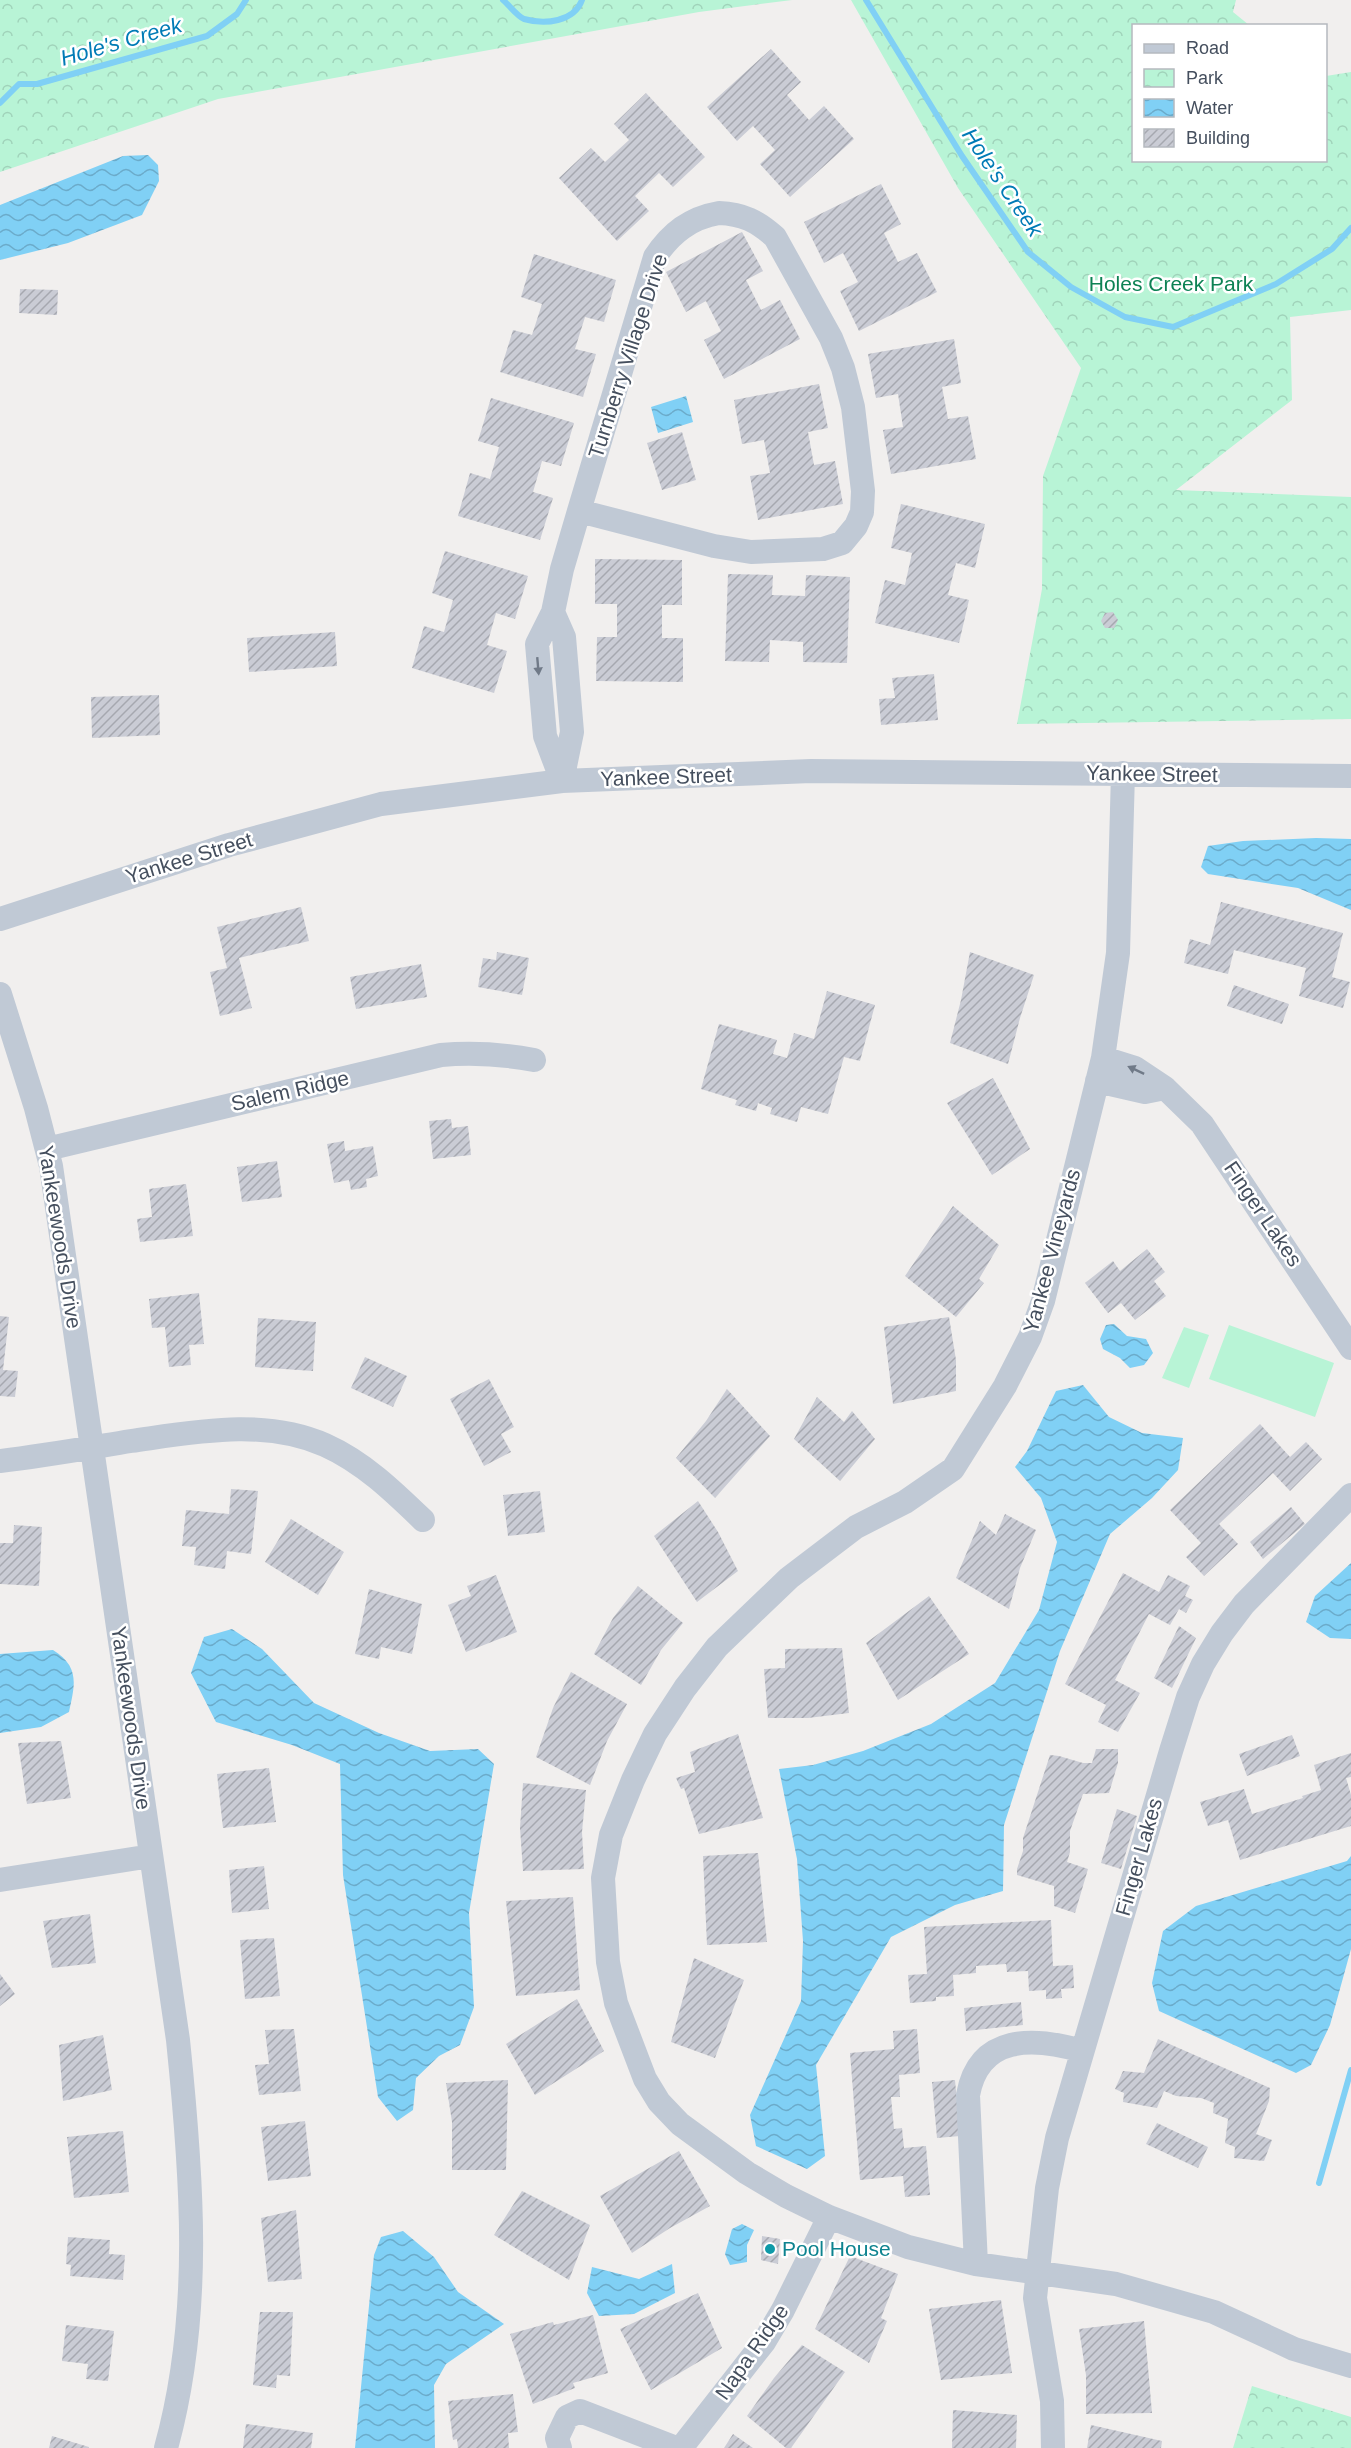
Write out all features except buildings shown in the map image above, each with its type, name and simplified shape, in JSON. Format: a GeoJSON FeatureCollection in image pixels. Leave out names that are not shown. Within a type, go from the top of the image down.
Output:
{"type":"FeatureCollection","features":[{"type":"Feature","properties":{"kind":"street","name":"Turnberry Village Drive"},"geometry":{"type":"LineString","coordinates":[[562,781],[572,732],[564,637],[553,612],[562,569],[579,511],[656,257],[666,242],[684,225],[702,216],[719,213],[735,214],[747,216],[762,225],[775,237],[785,253],[831,338],[843,368],[852,407],[863,491],[861,512],[856,526],[842,543],[823,549],[751,552],[714,546],[579,511]]}},
{"type":"Feature","properties":{"kind":"street","name":"Yankee Street"},"geometry":{"type":"LineString","coordinates":[[0,919],[228,845],[381,804],[562,781],[811,771],[1351,776]]}},
{"type":"Feature","properties":{"kind":"street","name":"Yankee Vineyards"},"geometry":{"type":"LineString","coordinates":[[1123,773],[1118,953],[1100,1070],[1043,1301],[1030,1337],[1005,1386],[953,1469],[904,1502],[855,1527],[789,1578],[717,1647],[685,1688],[655,1734],[611,1835],[603,1878],[608,1962],[616,2002],[645,2079],[660,2102],[680,2124],[747,2174],[786,2196],[829,2217],[908,2247],[976,2264],[1116,2284],[1214,2312],[1294,2349],[1351,2366]]}},
{"type":"Feature","properties":{"kind":"street","name":"Yankeewoods Drive"},"geometry":{"type":"LineString","coordinates":[[0,994],[47,1149],[178,2040],[189,2149],[192,2220],[191,2291],[184,2357],[166,2448]]}},
{"type":"Feature","properties":{"kind":"street","name":"Salem Ridge"},"geometry":{"type":"LineString","coordinates":[[47,1149],[441,1056],[471,1053],[500,1054],[534,1060]]}},
{"type":"Feature","properties":{"kind":"street","name":"Finger Lakes"},"geometry":{"type":"LineString","coordinates":[[1100,1070],[1135,1068],[1165,1088],[1202,1124],[1351,1348]]}},
{"type":"Feature","properties":{"kind":"street"},"geometry":{"type":"LineString","coordinates":[[0,1461],[240,1428],[269,1430],[325,1445],[359,1463],[423,1520]]}},
{"type":"Feature","properties":{"kind":"street","name":"Finger Lakes"},"geometry":{"type":"LineString","coordinates":[[1053,2448],[1052,2401],[1035,2298],[1047,2188],[1057,2138],[1188,1697],[1203,1664],[1222,1633],[1244,1604],[1351,1495]]}},
{"type":"Feature","properties":{"kind":"street"},"geometry":{"type":"LineString","coordinates":[[0,1880],[151,1856]]}},
{"type":"Feature","properties":{"kind":"street"},"geometry":{"type":"LineString","coordinates":[[976,2264],[968,2095],[970,2081],[977,2067],[987,2056],[999,2048],[1016,2043],[1057,2044],[1082,2051]]}},
{"type":"Feature","properties":{"kind":"street","name":"Napa Ridge"},"geometry":{"type":"LineString","coordinates":[[681,2448],[764,2342],[783,2310],[829,2217]]}},
{"type":"Feature","properties":{"kind":"street"},"geometry":{"type":"LineString","coordinates":[[560,2448],[557,2438],[567,2416],[580,2411],[676,2448]]}},
{"type":"Feature","properties":{"kind":"green space"},"geometry":{"type":"Polygon","coordinates":[[[0,0],[792,0],[699,12],[218,99],[0,172],[0,0]]]}},
{"type":"Feature","properties":{"kind":"green space","name":"Holes Creek Park"},"geometry":{"type":"Polygon","coordinates":[[[851,0],[1236,0],[1233,12],[1248,24],[1132,24],[1132,162],[1327,162],[1327,76],[1351,72],[1351,310],[1290,317],[1292,400],[1176,490],[1351,497],[1351,719],[1017,724],[1042,589],[1043,476],[1081,368],[958,188],[851,0]]]}},
{"type":"Feature","properties":{"kind":"green space"},"geometry":{"type":"Polygon","coordinates":[[[1229,1325],[1334,1363],[1315,1417],[1209,1379],[1229,1325]]]}},
{"type":"Feature","properties":{"kind":"green space"},"geometry":{"type":"Polygon","coordinates":[[[1184,1327],[1209,1335],[1189,1388],[1162,1378],[1184,1327]]]}},
{"type":"Feature","properties":{"kind":"green space"},"geometry":{"type":"Polygon","coordinates":[[[1252,2386],[1351,2417],[1351,2448],[1233,2448],[1252,2386]]]}},
{"type":"Feature","properties":{"kind":"water"},"geometry":{"type":"Polygon","coordinates":[[[148,155],[158,165],[159,181],[142,215],[68,243],[0,260],[0,205],[123,156],[148,155]]]}},
{"type":"Feature","properties":{"kind":"water"},"geometry":{"type":"Polygon","coordinates":[[[686,396],[693,422],[658,433],[651,407],[686,396]]]}},
{"type":"Feature","properties":{"kind":"water"},"geometry":{"type":"Polygon","coordinates":[[[1351,839],[1351,910],[1298,888],[1208,874],[1201,867],[1208,846],[1243,841],[1351,839]]]}},
{"type":"Feature","properties":{"kind":"water"},"geometry":{"type":"Polygon","coordinates":[[[1114,1324],[1127,1336],[1146,1339],[1153,1353],[1144,1365],[1130,1368],[1120,1358],[1103,1349],[1100,1339],[1106,1325],[1114,1324]]]}},
{"type":"Feature","properties":{"kind":"water"},"geometry":{"type":"Polygon","coordinates":[[[1083,1385],[1109,1417],[1142,1433],[1183,1438],[1178,1470],[1152,1498],[1110,1534],[1060,1651],[1004,1825],[1003,1891],[955,1905],[891,1937],[816,2065],[825,2156],[807,2169],[756,2146],[750,2115],[801,2001],[803,1941],[797,1859],[779,1769],[813,1765],[863,1751],[931,1724],[995,1683],[1039,1610],[1057,1542],[1041,1498],[1015,1467],[1027,1451],[1056,1391],[1083,1385]]]}},
{"type":"Feature","properties":{"kind":"water"},"geometry":{"type":"Polygon","coordinates":[[[1351,1563],[1351,1639],[1330,1638],[1306,1622],[1315,1596],[1351,1563]]]}},
{"type":"Feature","properties":{"kind":"water"},"geometry":{"type":"Polygon","coordinates":[[[232,1629],[262,1649],[314,1703],[379,1733],[430,1751],[478,1749],[494,1764],[469,1913],[474,2007],[460,2045],[439,2056],[416,2078],[413,2110],[397,2121],[378,2097],[343,1875],[340,1764],[292,1745],[216,1722],[191,1673],[204,1637],[232,1629]]]}},
{"type":"Feature","properties":{"kind":"water"},"geometry":{"type":"Polygon","coordinates":[[[53,1650],[62,1656],[72,1670],[74,1685],[69,1712],[41,1727],[0,1733],[0,1654],[53,1650]]]}},
{"type":"Feature","properties":{"kind":"water"},"geometry":{"type":"Polygon","coordinates":[[[1351,1856],[1351,1949],[1330,2025],[1311,2065],[1296,2073],[1159,2011],[1152,1983],[1163,1931],[1196,1906],[1347,1861],[1351,1856]]]}},
{"type":"Feature","properties":{"kind":"water"},"geometry":{"type":"Polygon","coordinates":[[[742,2224],[754,2230],[747,2245],[747,2262],[730,2265],[725,2254],[732,2229],[742,2224]]]}},
{"type":"Feature","properties":{"kind":"water"},"geometry":{"type":"Polygon","coordinates":[[[403,2231],[434,2257],[458,2292],[504,2324],[446,2364],[434,2385],[435,2448],[355,2448],[374,2255],[381,2237],[403,2231]]]}},
{"type":"Feature","properties":{"kind":"water"},"geometry":{"type":"Polygon","coordinates":[[[672,2264],[675,2293],[634,2314],[599,2316],[587,2293],[592,2267],[639,2279],[672,2264]]]}},
{"type":"Feature","properties":{"kind":"waterway","name":"Hole's Creek"},"geometry":{"type":"LineString","coordinates":[[0,103],[19,84],[37,84],[207,36],[237,14],[246,0]]}},
{"type":"Feature","properties":{"kind":"waterway","name":"Hole's Creek"},"geometry":{"type":"LineString","coordinates":[[503,0],[521,18],[541,22],[566,17],[573,13],[582,0]]}},
{"type":"Feature","properties":{"kind":"waterway","name":"Hole's Creek"},"geometry":{"type":"LineString","coordinates":[[866,0],[962,156],[1028,252],[1071,287],[1125,317],[1173,327],[1276,284],[1332,249],[1351,228]]}},
{"type":"Feature","properties":{"kind":"waterway"},"geometry":{"type":"LineString","coordinates":[[1319,2183],[1351,2070]]}},
{"type":"Feature","properties":{"kind":"place","name":"Pool House"},"geometry":{"type":"Point","coordinates":[770,2249]}}]}
